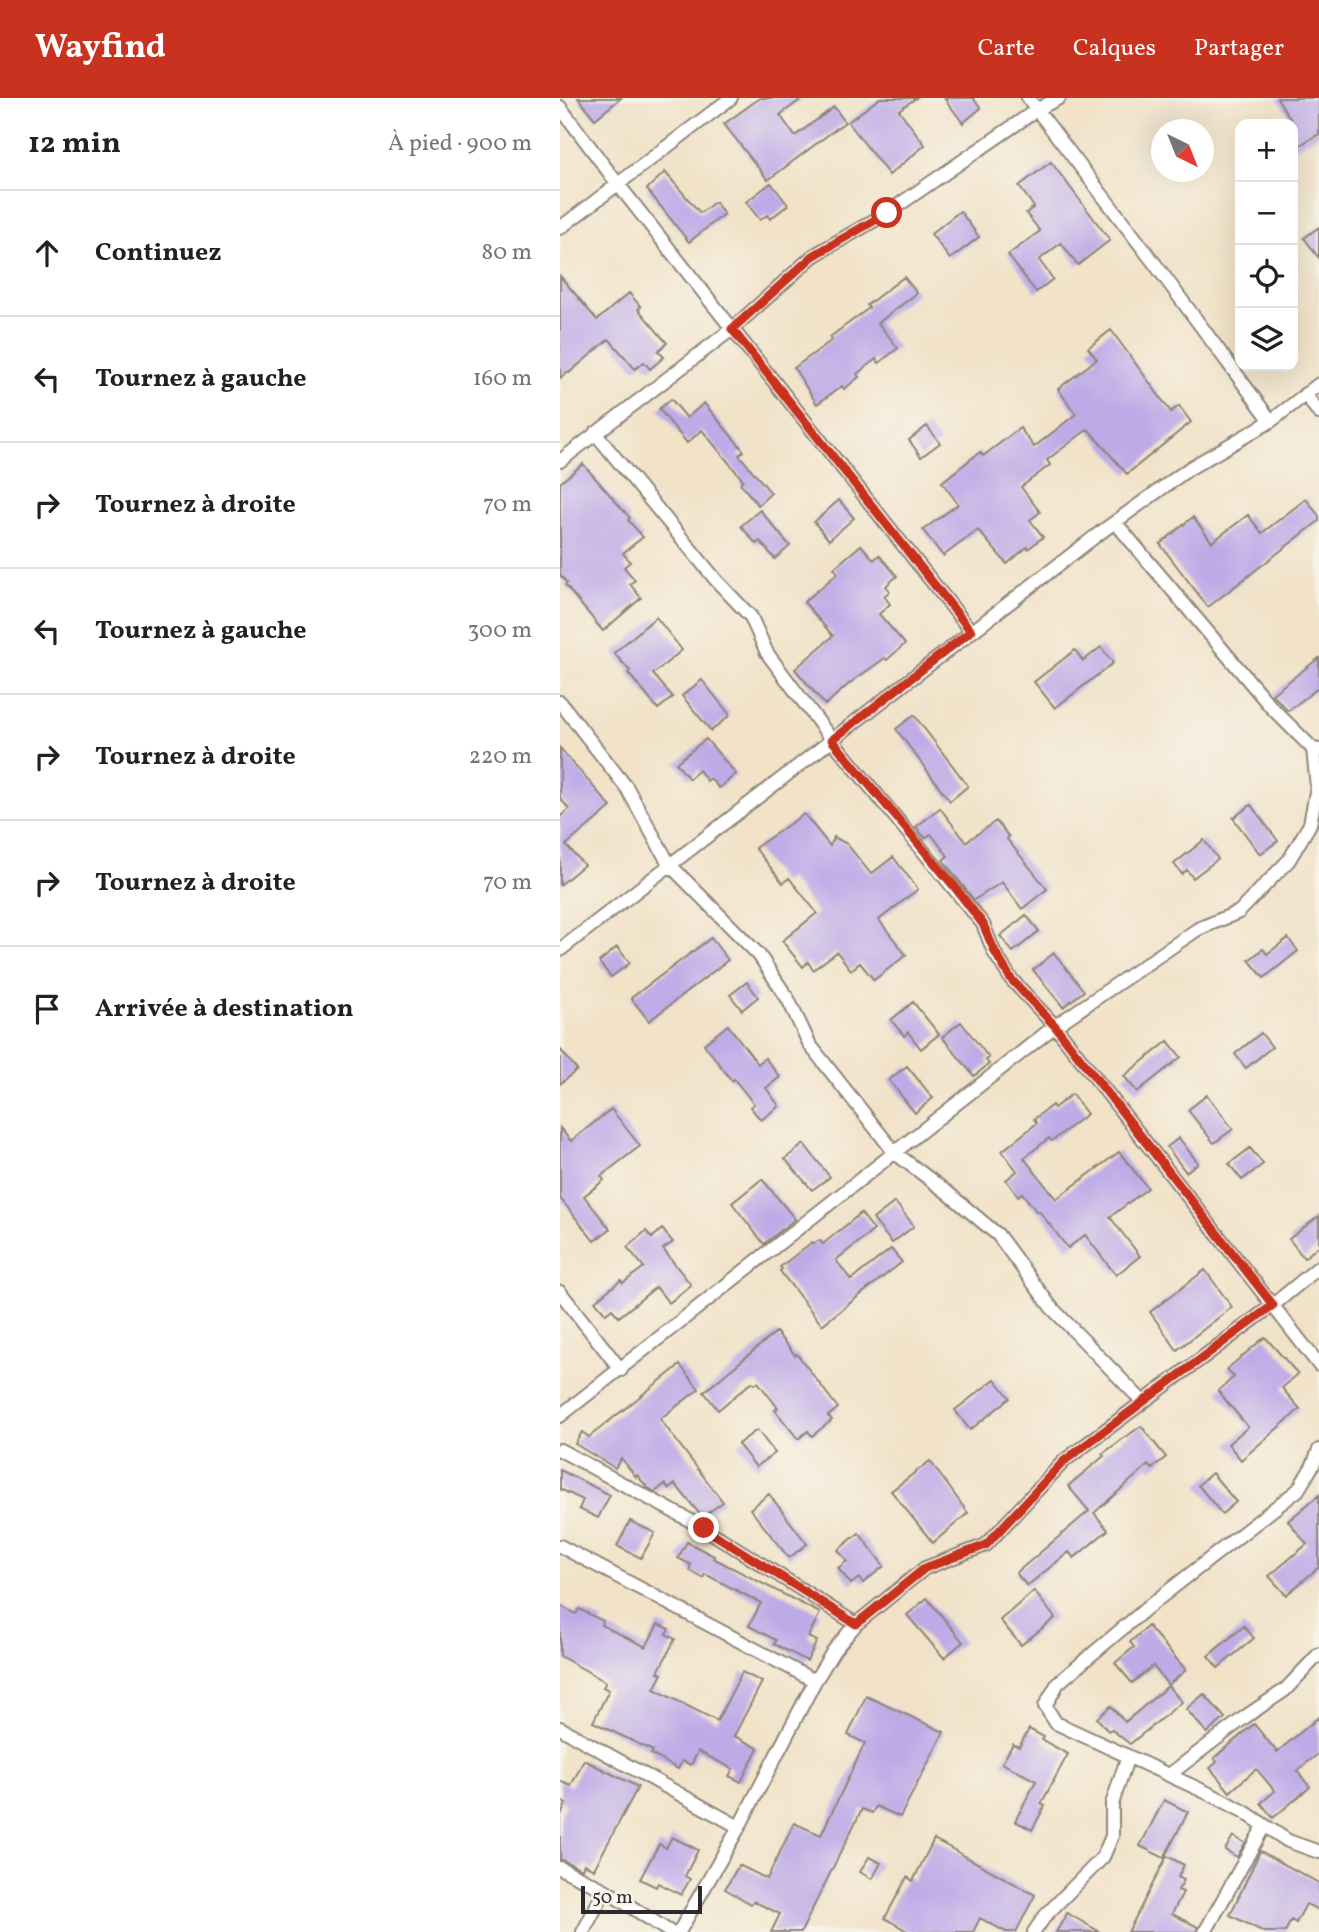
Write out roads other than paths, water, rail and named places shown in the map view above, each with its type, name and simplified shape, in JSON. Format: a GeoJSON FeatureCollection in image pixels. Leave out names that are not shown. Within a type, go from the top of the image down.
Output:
{"type":"FeatureCollection","features":[{"type":"Feature","properties":{"kind":"street"},"geometry":{"type":"LineString","coordinates":[[560,228],[731,98]]}},
{"type":"Feature","properties":{"kind":"street"},"geometry":{"type":"LineString","coordinates":[[1028,98],[1271,421]]}},
{"type":"Feature","properties":{"kind":"street"},"geometry":{"type":"LineString","coordinates":[[560,461],[732,329],[813,256],[887,213],[1038,109],[1059,98]]}},
{"type":"Feature","properties":{"kind":"street"},"geometry":{"type":"LineString","coordinates":[[560,107],[971,631]]}},
{"type":"Feature","properties":{"kind":"street"},"geometry":{"type":"LineString","coordinates":[[560,950],[668,864],[1115,522],[1190,468],[1271,421],[1319,384]]}},
{"type":"Feature","properties":{"kind":"street"},"geometry":{"type":"LineString","coordinates":[[1306,394],[1319,413]]}},
{"type":"Feature","properties":{"kind":"street"},"geometry":{"type":"LineString","coordinates":[[595,433],[716,580],[751,617],[767,653],[832,740],[983,924],[1011,979],[1055,1026],[1319,1365]]}},
{"type":"Feature","properties":{"kind":"street"},"geometry":{"type":"LineString","coordinates":[[560,1416],[1055,1026],[1198,929],[1239,912],[1289,860],[1310,824],[1317,787],[1316,750],[1271,706],[1115,522]]}},
{"type":"Feature","properties":{"kind":"street"},"geometry":{"type":"LineString","coordinates":[[560,702],[628,788],[668,864],[759,955],[788,999],[810,1045],[895,1153],[998,1235],[1051,1307],[1143,1402]]}},
{"type":"Feature","properties":{"kind":"street"},"geometry":{"type":"LineString","coordinates":[[679,1932],[739,1827],[814,1681],[834,1650],[856,1624],[925,1568],[986,1545],[1064,1461],[1273,1305],[1319,1267]]}},
{"type":"Feature","properties":{"kind":"street"},"geometry":{"type":"LineString","coordinates":[[560,1292],[621,1370]]}},
{"type":"Feature","properties":{"kind":"street"},"geometry":{"type":"LineString","coordinates":[[560,1450],[704,1528],[856,1624]]}},
{"type":"Feature","properties":{"kind":"street"},"geometry":{"type":"LineString","coordinates":[[1319,1450],[1298,1490],[1147,1607],[1058,1683],[1045,1706],[1056,1723],[1243,1811],[1288,1841],[1319,1852]]}},
{"type":"Feature","properties":{"kind":"street"},"geometry":{"type":"LineString","coordinates":[[560,1546],[814,1681]]}},
{"type":"Feature","properties":{"kind":"street"},"geometry":{"type":"LineString","coordinates":[[1169,1775],[1285,1690],[1319,1654]]}},
{"type":"Feature","properties":{"kind":"street"},"geometry":{"type":"LineString","coordinates":[[560,1728],[739,1827]]}},
{"type":"Feature","properties":{"kind":"street"},"geometry":{"type":"LineString","coordinates":[[1034,1932],[1045,1916],[1103,1857],[1112,1836],[1112,1804],[1128,1756]]}},
{"type":"Feature","properties":{"kind":"street"},"geometry":{"type":"LineString","coordinates":[[1205,1932],[1264,1826]]}},
{"type":"Feature","properties":{"kind":"street"},"geometry":{"type":"LineString","coordinates":[[560,1868],[605,1890],[670,1932]]}},
{"type":"Feature","properties":{"kind":"street"},"geometry":{"type":"LineString","coordinates":[[583,1932],[605,1890]]}}]}
